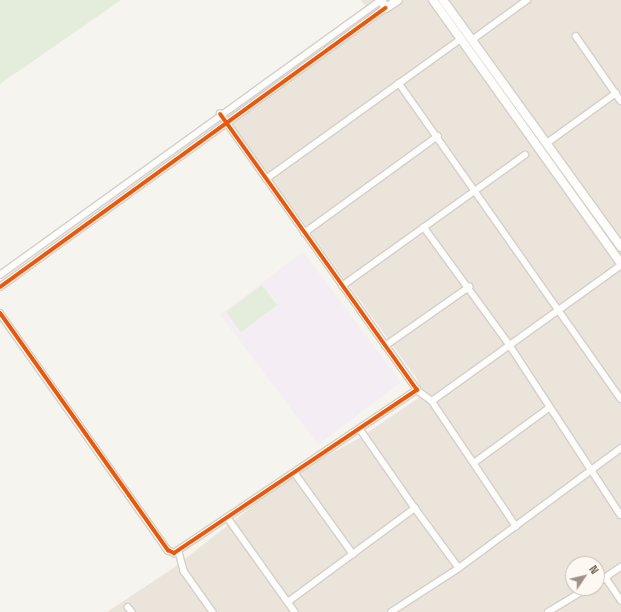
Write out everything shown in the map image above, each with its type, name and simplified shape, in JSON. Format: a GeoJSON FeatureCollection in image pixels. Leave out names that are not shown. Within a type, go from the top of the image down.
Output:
{"type":"FeatureCollection","features":[{"type":"Feature","properties":{"kind":"main road"},"geometry":{"type":"LineString","coordinates":[[381,0],[386,8],[398,0]]}},
{"type":"Feature","properties":{"kind":"main road"},"geometry":{"type":"LineString","coordinates":[[433,0],[621,265]]}},
{"type":"Feature","properties":{"kind":"main road"},"geometry":{"type":"LineString","coordinates":[[443,0],[621,247]]}},
{"type":"Feature","properties":{"kind":"street"},"geometry":{"type":"LineString","coordinates":[[0,275],[220,114],[381,0]]}},
{"type":"Feature","properties":{"kind":"street"},"geometry":{"type":"LineString","coordinates":[[472,40],[527,0]]}},
{"type":"Feature","properties":{"kind":"street"},"geometry":{"type":"LineString","coordinates":[[0,287],[386,8]]}},
{"type":"Feature","properties":{"kind":"street"},"geometry":{"type":"LineString","coordinates":[[576,36],[621,101]]}},
{"type":"Feature","properties":{"kind":"street"},"geometry":{"type":"LineString","coordinates":[[266,179],[461,39]]}},
{"type":"Feature","properties":{"kind":"street"},"geometry":{"type":"LineString","coordinates":[[399,83],[560,308],[621,399]]}},
{"type":"Feature","properties":{"kind":"street"},"geometry":{"type":"LineString","coordinates":[[547,143],[616,93]]}},
{"type":"Feature","properties":{"kind":"street"},"geometry":{"type":"LineString","coordinates":[[220,114],[417,390],[432,401],[516,526]]}},
{"type":"Feature","properties":{"kind":"street"},"geometry":{"type":"LineString","coordinates":[[304,233],[438,136]]}},
{"type":"Feature","properties":{"kind":"street"},"geometry":{"type":"LineString","coordinates":[[342,286],[525,155]]}},
{"type":"Feature","properties":{"kind":"street"},"geometry":{"type":"LineString","coordinates":[[424,227],[510,344],[549,408],[621,515]]}},
{"type":"Feature","properties":{"kind":"street"},"geometry":{"type":"LineString","coordinates":[[432,401],[621,265]]}},
{"type":"Feature","properties":{"kind":"street"},"geometry":{"type":"LineString","coordinates":[[385,346],[469,287]]}},
{"type":"Feature","properties":{"kind":"street"},"geometry":{"type":"LineString","coordinates":[[0,313],[168,550],[179,552],[417,390]]}},
{"type":"Feature","properties":{"kind":"street"},"geometry":{"type":"LineString","coordinates":[[474,463],[549,408]]}},
{"type":"Feature","properties":{"kind":"street"},"geometry":{"type":"LineString","coordinates":[[360,429],[459,568]]}},
{"type":"Feature","properties":{"kind":"street"},"geometry":{"type":"LineString","coordinates":[[391,612],[459,568],[590,469],[621,448]]}},
{"type":"Feature","properties":{"kind":"street"},"geometry":{"type":"LineString","coordinates":[[294,474],[353,554]]}},
{"type":"Feature","properties":{"kind":"street"},"geometry":{"type":"LineString","coordinates":[[288,602],[415,508]]}},
{"type":"Feature","properties":{"kind":"street"},"geometry":{"type":"LineString","coordinates":[[228,518],[295,612]]}},
{"type":"Feature","properties":{"kind":"street"},"geometry":{"type":"LineString","coordinates":[[179,552],[184,570],[213,612]]}},
{"type":"Feature","properties":{"kind":"street"},"geometry":{"type":"LineString","coordinates":[[621,567],[606,578],[621,600]]}},
{"type":"Feature","properties":{"kind":"street"},"geometry":{"type":"LineString","coordinates":[[548,612],[575,596]]}},
{"type":"Feature","properties":{"kind":"street"},"geometry":{"type":"LineString","coordinates":[[128,607],[132,612]]}},
{"type":"Feature","properties":{"kind":"shaded area"},"geometry":{"type":"Polygon","coordinates":[[[361,0],[621,0],[621,612],[107,612],[172,569],[292,475],[361,437],[423,395],[417,379],[225,114],[372,15],[361,0]]]}},
{"type":"Feature","properties":{"kind":"shaded area"},"geometry":{"type":"Polygon","coordinates":[[[303,252],[401,382],[318,445],[220,315],[303,252]]]}},
{"type":"Feature","properties":{"kind":"green space"},"geometry":{"type":"Polygon","coordinates":[[[0,0],[121,0],[0,84],[0,0]]]}},
{"type":"Feature","properties":{"kind":"green space"},"geometry":{"type":"Polygon","coordinates":[[[262,285],[277,305],[241,332],[226,312],[262,285]]]}},
{"type":"Feature","properties":{"kind":"cycle path"},"geometry":{"type":"LineString","coordinates":[[0,287],[386,8]]}},
{"type":"Feature","properties":{"kind":"cycle path"},"geometry":{"type":"LineString","coordinates":[[0,313],[168,550],[174,553],[417,390],[220,114]]}}]}
